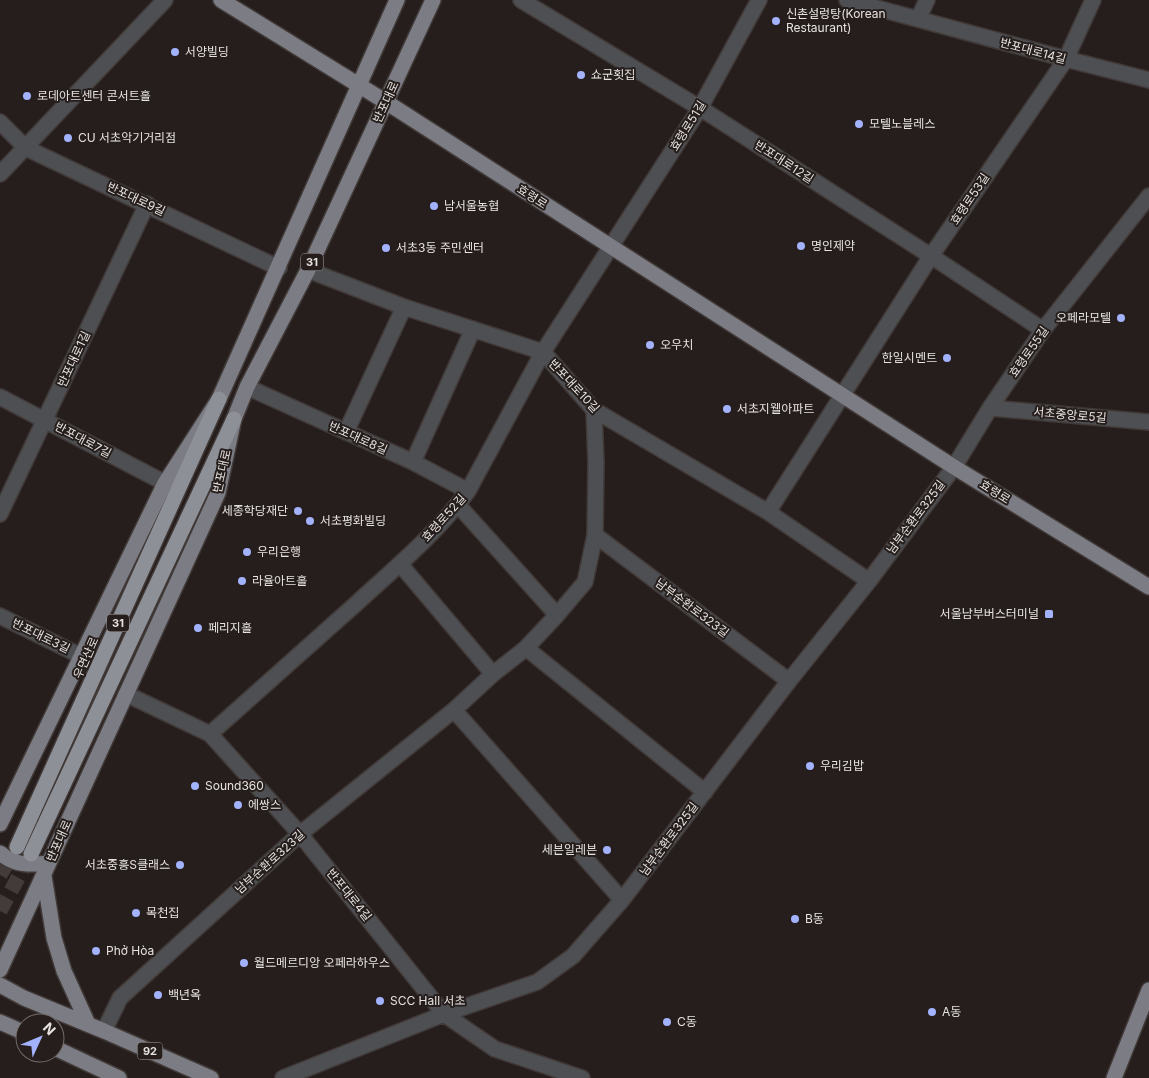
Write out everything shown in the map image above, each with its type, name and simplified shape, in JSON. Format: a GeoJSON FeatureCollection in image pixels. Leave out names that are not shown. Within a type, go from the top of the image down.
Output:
{"type":"FeatureCollection","features":[{"type":"Feature","properties":{"kind":"highway","name":"우면산로"},"geometry":{"type":"LineString","coordinates":[[219,398],[24,850],[234,419]]}},
{"type":"Feature","properties":{"kind":"main road","name":"효령로"},"geometry":{"type":"LineString","coordinates":[[221,0],[386,102],[954,467],[1149,587]]}},
{"type":"Feature","properties":{"kind":"main road"},"geometry":{"type":"LineString","coordinates":[[0,824],[165,483],[219,398],[360,87],[397,0]]}},
{"type":"Feature","properties":{"kind":"main road","name":"반포대로"},"geometry":{"type":"LineString","coordinates":[[0,970],[218,493],[234,419],[247,387],[308,270],[433,0]]}},
{"type":"Feature","properties":{"kind":"main road"},"geometry":{"type":"LineString","coordinates":[[0,853],[23,865],[46,869],[54,938],[64,971],[88,1024]]}},
{"type":"Feature","properties":{"kind":"main road","name":"92"},"geometry":{"type":"LineString","coordinates":[[0,985],[24,998],[211,1078]]}},
{"type":"Feature","properties":{"kind":"main road"},"geometry":{"type":"LineString","coordinates":[[1114,1078],[1149,990]]}},
{"type":"Feature","properties":{"kind":"main road"},"geometry":{"type":"LineString","coordinates":[[0,1022],[15,1029]]}},
{"type":"Feature","properties":{"kind":"main road"},"geometry":{"type":"LineString","coordinates":[[65,1053],[119,1078]]}},
{"type":"Feature","properties":{"kind":"street"},"geometry":{"type":"LineString","coordinates":[[0,174],[165,0]]}},
{"type":"Feature","properties":{"kind":"street","name":"반포대로12길"},"geometry":{"type":"LineString","coordinates":[[521,0],[700,108],[1043,330]]}},
{"type":"Feature","properties":{"kind":"street","name":"효령로51길"},"geometry":{"type":"LineString","coordinates":[[611,247],[700,108],[759,0]]}},
{"type":"Feature","properties":{"kind":"street","name":"반포대로14길"},"geometry":{"type":"LineString","coordinates":[[847,0],[1149,80]]}},
{"type":"Feature","properties":{"kind":"street"},"geometry":{"type":"LineString","coordinates":[[918,19],[927,0]]}},
{"type":"Feature","properties":{"kind":"street","name":"효령로53길"},"geometry":{"type":"LineString","coordinates":[[843,395],[931,256],[1066,59],[1093,0]]}},
{"type":"Feature","properties":{"kind":"street","name":"반포대로9길"},"geometry":{"type":"LineString","coordinates":[[0,122],[26,148],[279,268]]}},
{"type":"Feature","properties":{"kind":"street","name":"효령로55길"},"geometry":{"type":"LineString","coordinates":[[954,467],[990,408],[1043,330],[1149,196]]}},
{"type":"Feature","properties":{"kind":"street","name":"반포대로1길"},"geometry":{"type":"LineString","coordinates":[[1,510],[146,204]]}},
{"type":"Feature","properties":{"kind":"street","name":"효령로52길"},"geometry":{"type":"LineString","coordinates":[[210,734],[400,564],[458,505],[468,491],[543,352],[611,247]]}},
{"type":"Feature","properties":{"kind":"street","name":"반포대로10길"},"geometry":{"type":"LineString","coordinates":[[308,270],[404,307],[543,352],[594,410],[768,512],[869,581]]}},
{"type":"Feature","properties":{"kind":"street"},"geometry":{"type":"LineString","coordinates":[[346,432],[404,307]]}},
{"type":"Feature","properties":{"kind":"street"},"geometry":{"type":"LineString","coordinates":[[412,462],[473,329]]}},
{"type":"Feature","properties":{"kind":"street","name":"반포대로8길"},"geometry":{"type":"LineString","coordinates":[[247,387],[412,462],[468,491]]}},
{"type":"Feature","properties":{"kind":"street"},"geometry":{"type":"LineString","coordinates":[[768,512],[843,395]]}},
{"type":"Feature","properties":{"kind":"street","name":"반포대로7길"},"geometry":{"type":"LineString","coordinates":[[0,397],[165,483]]}},
{"type":"Feature","properties":{"kind":"street","name":"서초중앙로5길"},"geometry":{"type":"LineString","coordinates":[[990,408],[1149,422]]}},
{"type":"Feature","properties":{"kind":"street","name":"남부순환로323길"},"geometry":{"type":"LineString","coordinates":[[104,1031],[120,998],[300,834],[454,710],[493,674],[526,648],[558,615],[585,582],[595,535],[596,463],[594,410]]}},
{"type":"Feature","properties":{"kind":"street","name":"남부순환로325길"},"geometry":{"type":"LineString","coordinates":[[282,1078],[444,1014],[537,982],[573,956],[622,900],[789,681],[869,581],[954,467]]}},
{"type":"Feature","properties":{"kind":"street"},"geometry":{"type":"LineString","coordinates":[[458,505],[558,615]]}},
{"type":"Feature","properties":{"kind":"street","name":"남부순환로323길"},"geometry":{"type":"LineString","coordinates":[[595,535],[789,681]]}},
{"type":"Feature","properties":{"kind":"street"},"geometry":{"type":"LineString","coordinates":[[400,564],[493,674]]}},
{"type":"Feature","properties":{"kind":"street","name":"반포대로3길"},"geometry":{"type":"LineString","coordinates":[[0,616],[81,656]]}},
{"type":"Feature","properties":{"kind":"street"},"geometry":{"type":"LineString","coordinates":[[526,648],[705,792]]}},
{"type":"Feature","properties":{"kind":"street","name":"반포대로4길"},"geometry":{"type":"LineString","coordinates":[[126,694],[210,734],[300,834],[444,1014],[495,1049],[582,1078]]}},
{"type":"Feature","properties":{"kind":"street"},"geometry":{"type":"LineString","coordinates":[[454,710],[622,900]]}},
{"type":"Feature","properties":{"kind":"tunnel"},"geometry":{"type":"LineString","coordinates":[[0,875],[16,848]]}},
{"type":"Feature","properties":{"kind":"tunnel"},"geometry":{"type":"LineString","coordinates":[[0,911],[31,854]]}},
{"type":"Feature","properties":{"kind":"place","name":"신촌설렁탕(Korean Restaurant)"},"geometry":{"type":"Point","coordinates":[776,21]}},
{"type":"Feature","properties":{"kind":"place","name":"서양빌딩"},"geometry":{"type":"Point","coordinates":[175,52]}},
{"type":"Feature","properties":{"kind":"place","name":"쇼군횟집"},"geometry":{"type":"Point","coordinates":[581,75]}},
{"type":"Feature","properties":{"kind":"place","name":"로데아트센터 콘서트홀"},"geometry":{"type":"Point","coordinates":[27,96]}},
{"type":"Feature","properties":{"kind":"place","name":"모텔노블레스"},"geometry":{"type":"Point","coordinates":[859,124]}},
{"type":"Feature","properties":{"kind":"place","name":"CU 서초악기거리점"},"geometry":{"type":"Point","coordinates":[68,138]}},
{"type":"Feature","properties":{"kind":"place","name":"남서울농협"},"geometry":{"type":"Point","coordinates":[434,206]}},
{"type":"Feature","properties":{"kind":"place","name":"명인제약"},"geometry":{"type":"Point","coordinates":[801,246]}},
{"type":"Feature","properties":{"kind":"place","name":"서초3동 주민센터"},"geometry":{"type":"Point","coordinates":[386,248]}},
{"type":"Feature","properties":{"kind":"place","name":"오페라모텔"},"geometry":{"type":"Point","coordinates":[1121,318]}},
{"type":"Feature","properties":{"kind":"place","name":"오우치"},"geometry":{"type":"Point","coordinates":[650,345]}},
{"type":"Feature","properties":{"kind":"place","name":"한일시멘트"},"geometry":{"type":"Point","coordinates":[947,358]}},
{"type":"Feature","properties":{"kind":"place","name":"서초지웰아파트"},"geometry":{"type":"Point","coordinates":[727,409]}},
{"type":"Feature","properties":{"kind":"place","name":"세종학당재단"},"geometry":{"type":"Point","coordinates":[298,511]}},
{"type":"Feature","properties":{"kind":"place","name":"서초평화빌딩"},"geometry":{"type":"Point","coordinates":[310,521]}},
{"type":"Feature","properties":{"kind":"place","name":"우리은행"},"geometry":{"type":"Point","coordinates":[247,552]}},
{"type":"Feature","properties":{"kind":"place","name":"라율아트홀"},"geometry":{"type":"Point","coordinates":[242,581]}},
{"type":"Feature","properties":{"kind":"place","name":"서울남부버스터미널"},"geometry":{"type":"Point","coordinates":[1049,614]}},
{"type":"Feature","properties":{"kind":"place","name":"페리지홀"},"geometry":{"type":"Point","coordinates":[198,628]}},
{"type":"Feature","properties":{"kind":"place","name":"우리김밥"},"geometry":{"type":"Point","coordinates":[810,766]}},
{"type":"Feature","properties":{"kind":"place","name":"Sound360"},"geometry":{"type":"Point","coordinates":[195,786]}},
{"type":"Feature","properties":{"kind":"place","name":"에쌍스"},"geometry":{"type":"Point","coordinates":[238,805]}},
{"type":"Feature","properties":{"kind":"place","name":"세븐일레븐"},"geometry":{"type":"Point","coordinates":[607,850]}},
{"type":"Feature","properties":{"kind":"place","name":"서초중흥S클래스"},"geometry":{"type":"Point","coordinates":[180,865]}},
{"type":"Feature","properties":{"kind":"place","name":"목천집"},"geometry":{"type":"Point","coordinates":[136,913]}},
{"type":"Feature","properties":{"kind":"place","name":"B동"},"geometry":{"type":"Point","coordinates":[795,919]}},
{"type":"Feature","properties":{"kind":"place","name":"Phở Hòa"},"geometry":{"type":"Point","coordinates":[96,951]}},
{"type":"Feature","properties":{"kind":"place","name":"월드메르디앙 오페라하우스"},"geometry":{"type":"Point","coordinates":[244,963]}},
{"type":"Feature","properties":{"kind":"place","name":"백년옥"},"geometry":{"type":"Point","coordinates":[158,995]}},
{"type":"Feature","properties":{"kind":"place","name":"SCC Hall 서초"},"geometry":{"type":"Point","coordinates":[380,1001]}},
{"type":"Feature","properties":{"kind":"place","name":"A동"},"geometry":{"type":"Point","coordinates":[932,1012]}},
{"type":"Feature","properties":{"kind":"place","name":"C동"},"geometry":{"type":"Point","coordinates":[667,1022]}}]}
